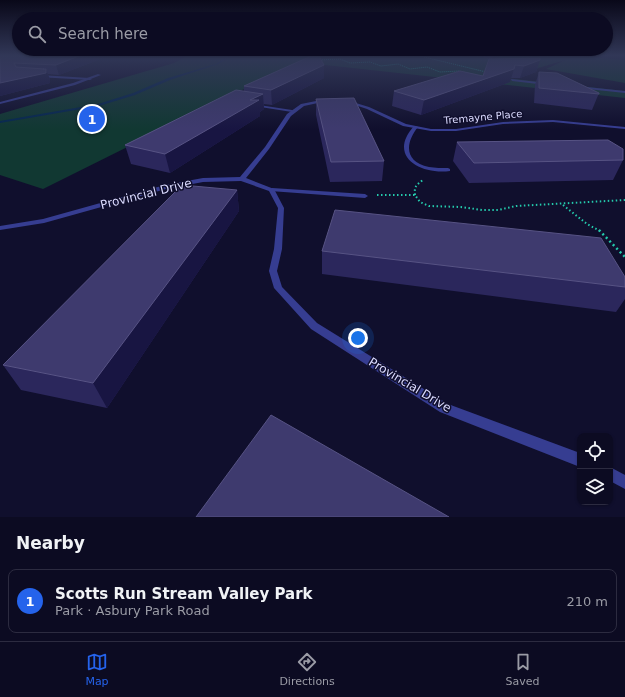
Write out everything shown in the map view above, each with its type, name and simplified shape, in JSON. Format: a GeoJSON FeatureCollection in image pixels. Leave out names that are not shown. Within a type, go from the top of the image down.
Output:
{"type":"FeatureCollection","features":[{"type":"Feature","properties":{"kind":"street"},"geometry":{"type":"LineString","coordinates":[[0,103],[86,80]]}},
{"type":"Feature","properties":{"kind":"street"},"geometry":{"type":"LineString","coordinates":[[513,80],[549,84]]}},
{"type":"Feature","properties":{"kind":"street"},"geometry":{"type":"LineString","coordinates":[[572,87],[625,92]]}},
{"type":"Feature","properties":{"kind":"street"},"geometry":{"type":"LineString","coordinates":[[242,179],[292,111],[301,104],[330,100]]}},
{"type":"Feature","properties":{"kind":"street","name":"Tremayne Place"},"geometry":{"type":"LineString","coordinates":[[344,101],[356,103],[405,125],[431,130],[456,130],[503,123],[553,121],[625,128]]}},
{"type":"Feature","properties":{"kind":"street"},"geometry":{"type":"LineString","coordinates":[[249,104],[292,111]]}},
{"type":"Feature","properties":{"kind":"street"},"geometry":{"type":"LineString","coordinates":[[416,127],[409,134],[406,141],[405,151],[412,160],[423,167],[448,170]]}},
{"type":"Feature","properties":{"kind":"street","name":"Provincial Drive"},"geometry":{"type":"LineString","coordinates":[[0,228],[44,221],[165,187],[203,180],[242,179],[272,190],[281,208],[278,249],[273,271],[276,282],[278,288],[314,326],[444,408],[577,459]]}},
{"type":"Feature","properties":{"kind":"street"},"geometry":{"type":"LineString","coordinates":[[272,190],[365,196]]}},
{"type":"Feature","properties":{"kind":"street"},"geometry":{"type":"LineString","coordinates":[[613,476],[625,482]]}},
{"type":"Feature","properties":{"kind":"path"},"geometry":{"type":"LineString","coordinates":[[365,196],[415,194],[420,202],[428,206],[460,207],[482,210],[516,206],[625,200]]}},
{"type":"Feature","properties":{"kind":"path"},"geometry":{"type":"LineString","coordinates":[[563,204],[587,224],[598,229],[625,257]]}},
{"type":"Feature","properties":{"kind":"green space"},"geometry":{"type":"Polygon","coordinates":[[[116,80],[262,80],[43,189],[0,175],[0,114],[116,80]]]}},
{"type":"Feature","properties":{"kind":"green space"},"geometry":{"type":"Polygon","coordinates":[[[463,80],[525,80],[625,91],[625,98],[463,80]]]}},
{"type":"Feature","properties":{"kind":"green space"},"geometry":{"type":"Polygon","coordinates":[[[609,80],[625,80],[625,83],[609,80]]]}},
{"type":"Feature","properties":{"kind":"building"},"geometry":{"type":"Polygon","coordinates":[[[0,80],[13,80],[0,83],[0,80]]]}},
{"type":"Feature","properties":{"kind":"building"},"geometry":{"type":"Polygon","coordinates":[[[257,80],[292,80],[271,90],[244,86],[257,80]]]}},
{"type":"Feature","properties":{"kind":"building"},"geometry":{"type":"Polygon","coordinates":[[[430,80],[482,80],[424,100],[394,91],[430,80]]]}},
{"type":"Feature","properties":{"kind":"building"},"geometry":{"type":"Polygon","coordinates":[[[539,80],[572,80],[599,94],[539,88],[539,80]]]}},
{"type":"Feature","properties":{"kind":"building"},"geometry":{"type":"Polygon","coordinates":[[[236,90],[263,94],[250,100],[259,100],[165,154],[125,145],[236,90]]]}},
{"type":"Feature","properties":{"kind":"building"},"geometry":{"type":"Polygon","coordinates":[[[354,98],[384,161],[331,162],[316,99],[354,98]]]}},
{"type":"Feature","properties":{"kind":"building"},"geometry":{"type":"Polygon","coordinates":[[[608,140],[623,149],[623,160],[474,163],[457,142],[608,140]]]}},
{"type":"Feature","properties":{"kind":"building"},"geometry":{"type":"Polygon","coordinates":[[[182,185],[237,190],[93,383],[3,365],[182,185]]]}},
{"type":"Feature","properties":{"kind":"building"},"geometry":{"type":"Polygon","coordinates":[[[335,210],[601,238],[625,277],[625,287],[322,251],[335,210]]]}},
{"type":"Feature","properties":{"kind":"building"},"geometry":{"type":"Polygon","coordinates":[[[271,415],[449,517],[196,517],[271,415]]]}},
{"type":"Feature","properties":{"kind":"waterway"},"geometry":{"type":"LineString","coordinates":[[0,122],[98,105],[134,94],[166,80]]}},
{"type":"Feature","properties":{"kind":"place","name":"Scotts Run Stream Valley Park"},"geometry":{"type":"Point","coordinates":[92,119]}}]}
